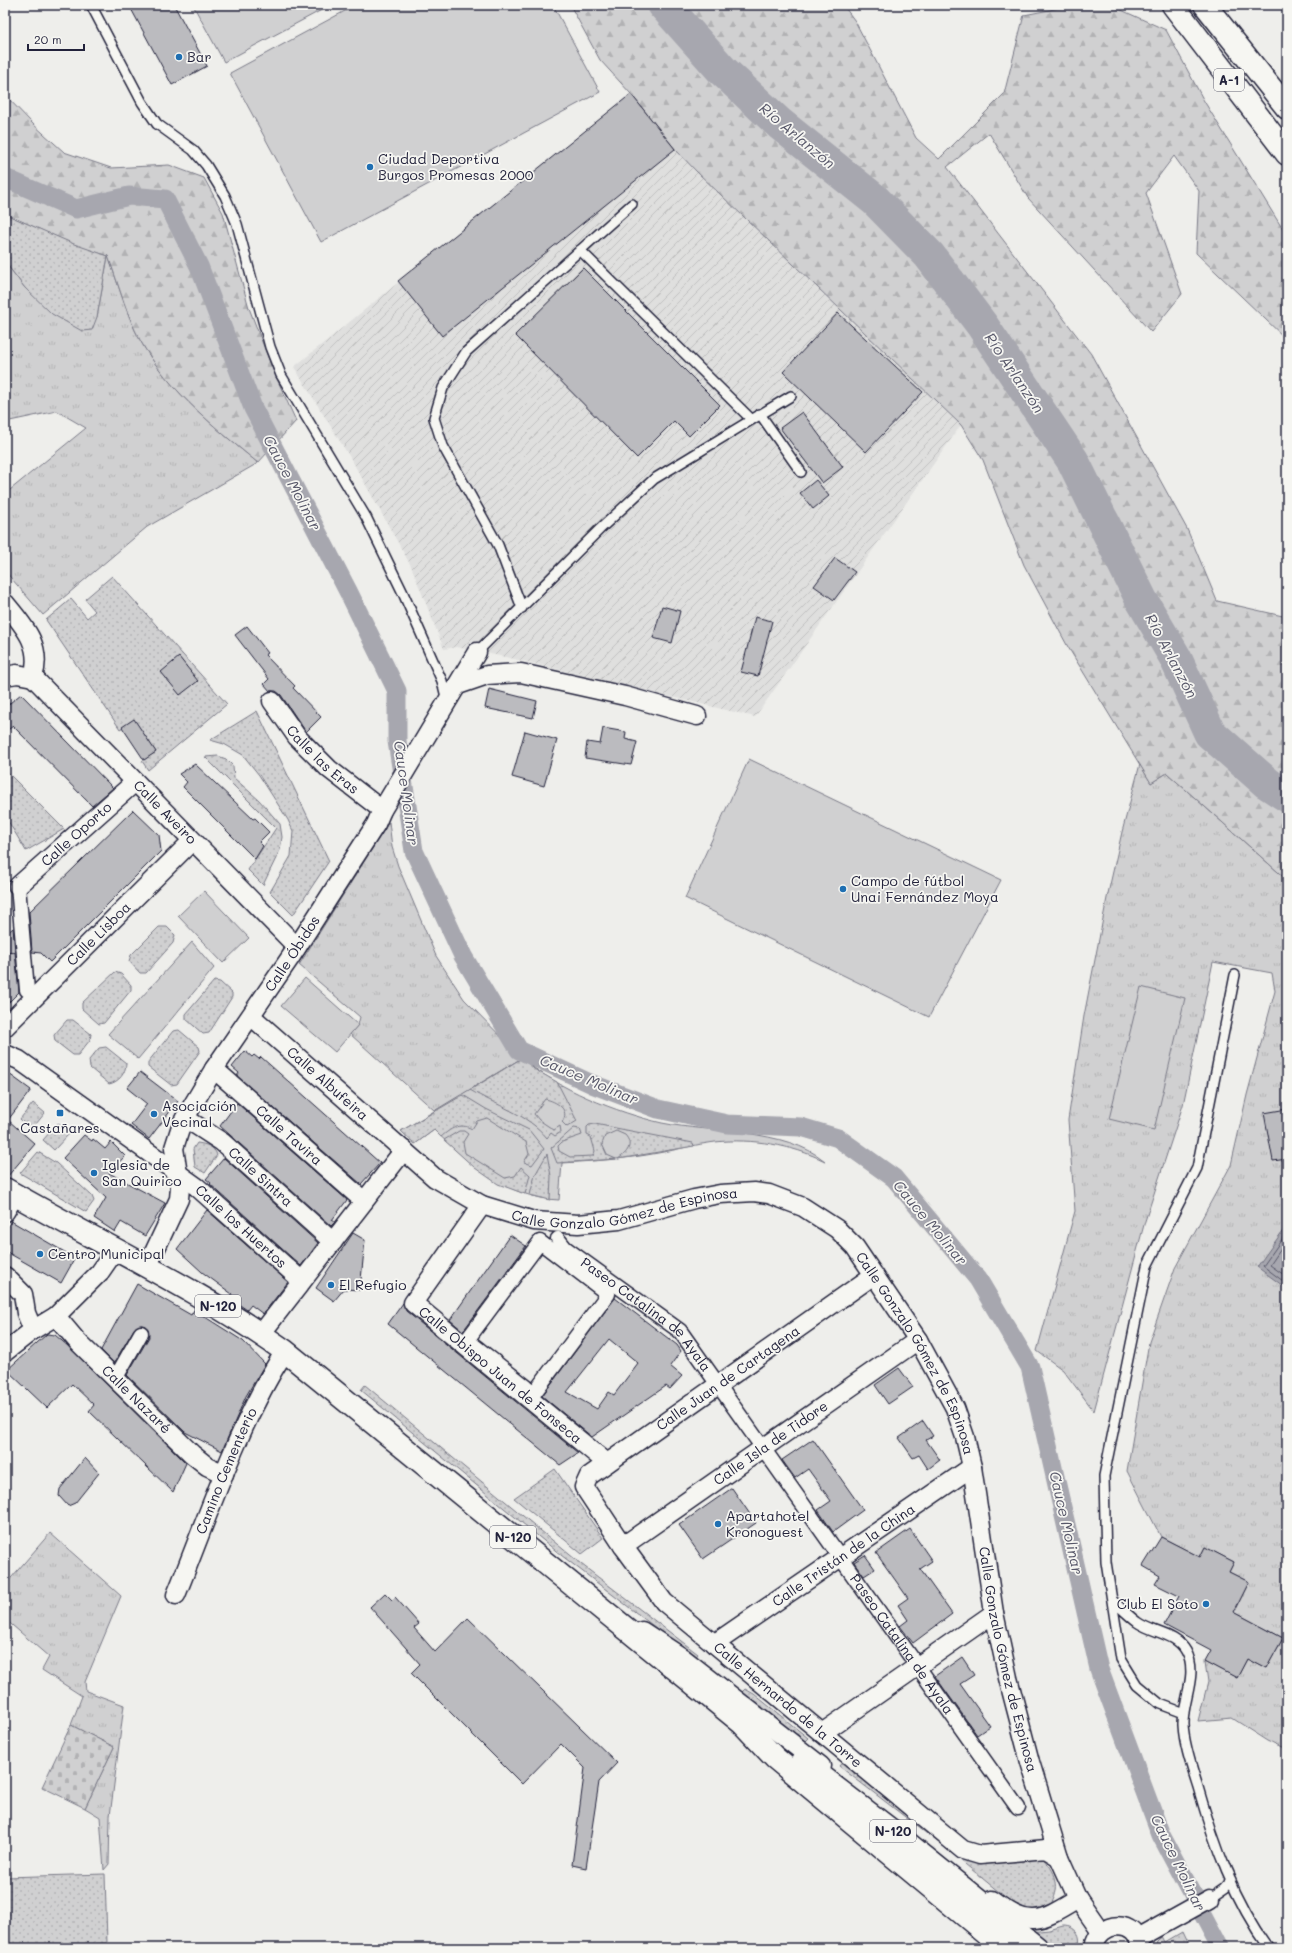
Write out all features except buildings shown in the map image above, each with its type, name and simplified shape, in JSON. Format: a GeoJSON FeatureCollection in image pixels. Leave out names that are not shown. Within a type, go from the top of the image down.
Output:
{"type":"FeatureCollection","features":[{"type":"Feature","properties":{"kind":"highway","name":"A-1"},"geometry":{"type":"LineString","coordinates":[[1173,5],[1287,154]]}},
{"type":"Feature","properties":{"kind":"highway"},"geometry":{"type":"LineString","coordinates":[[1205,5],[1287,108]]}},
{"type":"Feature","properties":{"kind":"highway","name":"A-1"},"geometry":{"type":"LineString","coordinates":[[1217,5],[1287,98]]}},
{"type":"Feature","properties":{"kind":"highway","name":"N-120"},"geometry":{"type":"LineString","coordinates":[[8,1199],[148,1265],[261,1334],[285,1351],[742,1723],[788,1751],[896,1834],[1037,1948]]}},
{"type":"Feature","properties":{"kind":"highway","name":"N-120"},"geometry":{"type":"LineString","coordinates":[[742,1723],[775,1758],[1004,1948]]}},
{"type":"Feature","properties":{"kind":"street"},"geometry":{"type":"LineString","coordinates":[[5,603],[32,639],[36,655],[36,670],[33,677],[17,674],[5,676]]}},
{"type":"Feature","properties":{"kind":"street","name":"Calle Óbidos"},"geometry":{"type":"LineString","coordinates":[[148,1265],[179,1199],[180,1187],[174,1148],[176,1136],[185,1118],[214,1069],[297,947],[376,824],[382,810],[415,758],[476,652]]}},
{"type":"Feature","properties":{"kind":"street"},"geometry":{"type":"LineString","coordinates":[[458,685],[487,675],[522,673],[625,696],[697,716]]}},
{"type":"Feature","properties":{"kind":"street","name":"Calle Aveiro"},"geometry":{"type":"LineString","coordinates":[[33,677],[297,947]]}},
{"type":"Feature","properties":{"kind":"street","name":"Calle las Eras"},"geometry":{"type":"LineString","coordinates":[[272,701],[297,737],[329,769],[382,810]]}},
{"type":"Feature","properties":{"kind":"street","name":"Calle Oporto"},"geometry":{"type":"LineString","coordinates":[[18,886],[135,782]]}},
{"type":"Feature","properties":{"kind":"street","name":"Calle Lisboa"},"geometry":{"type":"LineString","coordinates":[[5,1027],[192,841]]}},
{"type":"Feature","properties":{"kind":"street"},"geometry":{"type":"LineString","coordinates":[[18,886],[27,990]]}},
{"type":"Feature","properties":{"kind":"street","name":"Calle Albufeira"},"geometry":{"type":"LineString","coordinates":[[251,1016],[404,1150]]}},
{"type":"Feature","properties":{"kind":"street","name":"Calle los Huertos"},"geometry":{"type":"LineString","coordinates":[[5,1054],[19,1060],[178,1174],[218,1205],[302,1281]]}},
{"type":"Feature","properties":{"kind":"street","name":"Calle Tavira"},"geometry":{"type":"LineString","coordinates":[[214,1069],[364,1201]]}},
{"type":"Feature","properties":{"kind":"street","name":"Calle Sintra"},"geometry":{"type":"LineString","coordinates":[[185,1118],[222,1142],[333,1242]]}},
{"type":"Feature","properties":{"kind":"street"},"geometry":{"type":"LineString","coordinates":[[261,1334],[404,1150]]}},
{"type":"Feature","properties":{"kind":"street","name":"Calle Gonzalo Gómez de Espinosa"},"geometry":{"type":"LineString","coordinates":[[404,1150],[435,1178],[482,1205],[534,1221],[578,1224],[619,1220],[720,1194],[754,1192],[769,1194],[803,1207],[837,1229],[855,1247],[918,1340],[955,1408],[972,1466],[994,1613],[1022,1734],[1059,1857],[1098,1940]]}},
{"type":"Feature","properties":{"kind":"street","name":"Calle Obispo Juan de Fonseca"},"geometry":{"type":"LineString","coordinates":[[482,1205],[413,1303],[607,1463]]}},
{"type":"Feature","properties":{"kind":"street","name":"Paseo Catalina de Ayala"},"geometry":{"type":"LineString","coordinates":[[558,1238],[565,1248],[680,1331],[1018,1808]]}},
{"type":"Feature","properties":{"kind":"street"},"geometry":{"type":"LineString","coordinates":[[540,1242],[608,1294],[534,1392],[467,1340],[540,1242]]}},
{"type":"Feature","properties":{"kind":"street"},"geometry":{"type":"LineString","coordinates":[[5,1352],[33,1330],[56,1316],[100,1272],[116,1249]]}},
{"type":"Feature","properties":{"kind":"street","name":"Calle Juan de Cartagena"},"geometry":{"type":"LineString","coordinates":[[585,1483],[589,1476],[607,1463],[874,1275]]}},
{"type":"Feature","properties":{"kind":"street"},"geometry":{"type":"LineString","coordinates":[[5,1276],[23,1294],[26,1313],[33,1330]]}},
{"type":"Feature","properties":{"kind":"street","name":"Calle Nazaré"},"geometry":{"type":"LineString","coordinates":[[56,1316],[77,1341],[192,1454],[207,1466],[224,1474]]}},
{"type":"Feature","properties":{"kind":"street"},"geometry":{"type":"LineString","coordinates":[[119,1372],[141,1333]]}},
{"type":"Feature","properties":{"kind":"street","name":"Calle Isla de Tidore"},"geometry":{"type":"LineString","coordinates":[[623,1546],[918,1340]]}},
{"type":"Feature","properties":{"kind":"street","name":"Camino Cementerio"},"geometry":{"type":"LineString","coordinates":[[176,1595],[224,1474],[264,1388],[285,1351]]}},
{"type":"Feature","properties":{"kind":"street","name":"Calle Tristán de la China"},"geometry":{"type":"LineString","coordinates":[[714,1644],[972,1466]]}},
{"type":"Feature","properties":{"kind":"street","name":"Calle Hernardo de la Torre"},"geometry":{"type":"LineString","coordinates":[[585,1483],[586,1492],[664,1602],[968,1853],[980,1855],[1046,1849],[1059,1857]]}},
{"type":"Feature","properties":{"kind":"street"},"geometry":{"type":"LineString","coordinates":[[822,1733],[994,1613]]}},
{"type":"Feature","properties":{"kind":"street"},"geometry":{"type":"LineString","coordinates":[[620,1625],[646,1632],[683,1658],[1008,1912],[1022,1918],[1036,1920],[1047,1917],[1078,1899]]}},
{"type":"Feature","properties":{"kind":"street"},"geometry":{"type":"LineString","coordinates":[[1039,1850],[1047,1841],[1052,1831]]}},
{"type":"Feature","properties":{"kind":"street"},"geometry":{"type":"LineString","coordinates":[[1098,1940],[1107,1928],[1121,1926],[1133,1933],[1138,1943],[1210,1899]]}},
{"type":"Feature","properties":{"kind":"lane"},"geometry":{"type":"LineString","coordinates":[[91,5],[142,102],[157,124],[193,150],[206,165],[225,196],[237,224],[270,347],[280,375],[334,462],[369,523],[403,593],[442,681],[447,703]]}},
{"type":"Feature","properties":{"kind":"lane"},"geometry":{"type":"LineString","coordinates":[[522,608],[498,545],[444,446],[434,418],[443,388],[466,352],[632,204]]}},
{"type":"Feature","properties":{"kind":"lane"},"geometry":{"type":"LineString","coordinates":[[580,250],[751,419]]}},
{"type":"Feature","properties":{"kind":"lane"},"geometry":{"type":"LineString","coordinates":[[476,652],[600,529],[654,479],[791,396]]}},
{"type":"Feature","properties":{"kind":"lane"},"geometry":{"type":"LineString","coordinates":[[760,414],[801,472]]}},
{"type":"Feature","properties":{"kind":"lane"},"geometry":{"type":"LineString","coordinates":[[1184,1713],[1160,1704],[1137,1685],[1121,1659],[1106,1562],[1104,1476],[1147,1266],[1197,1168],[1235,975]]}},
{"type":"Feature","properties":{"kind":"lane"},"geometry":{"type":"LineString","coordinates":[[1112,1600],[1138,1623],[1180,1642],[1187,1652],[1191,1674],[1183,1727],[1206,1816],[1230,1881],[1240,1902],[1269,1948]]}},
{"type":"Feature","properties":{"kind":"lane"},"geometry":{"type":"LineString","coordinates":[[1210,1899],[1225,1888],[1230,1881]]}},
{"type":"Feature","properties":{"kind":"shaded area"},"geometry":{"type":"Polygon","coordinates":[[[631,94],[675,149],[697,172],[961,425],[755,717],[510,658],[456,647],[444,649],[411,566],[354,464],[294,367],[631,94]]]}},
{"type":"Feature","properties":{"kind":"green space"},"geometry":{"type":"Polygon","coordinates":[[[193,5],[331,5],[224,62],[193,5]]]}},
{"type":"Feature","properties":{"kind":"green space","name":"Ciudad Deportiva Burgos Promesas 2000"},"geometry":{"type":"Polygon","coordinates":[[[356,5],[553,5],[600,92],[321,242],[230,73],[356,5]]]}},
{"type":"Feature","properties":{"kind":"green space"},"geometry":{"type":"Polygon","coordinates":[[[570,5],[843,5],[855,21],[916,138],[939,159],[1004,94],[1024,15],[1075,5],[1110,5],[1166,30],[1204,101],[1287,236],[1287,340],[1196,253],[1199,191],[1174,156],[1146,193],[1182,294],[1151,332],[1028,198],[989,133],[947,167],[1091,354],[1187,529],[1217,601],[1287,617],[1287,880],[1167,773],[1151,783],[1068,647],[1024,565],[983,460],[961,425],[697,172],[675,149],[631,94],[600,60],[570,5]]]}},
{"type":"Feature","properties":{"kind":"green space"},"geometry":{"type":"Polygon","coordinates":[[[5,95],[33,124],[64,152],[111,168],[169,165],[204,178],[223,213],[249,308],[273,370],[296,421],[258,463],[206,419],[158,368],[145,349],[135,330],[108,256],[77,246],[5,214],[5,95]]]}},
{"type":"Feature","properties":{"kind":"green space"},"geometry":{"type":"Polygon","coordinates":[[[5,214],[74,244],[108,256],[97,317],[92,330],[82,331],[52,314],[25,288],[5,262],[5,214]]]}},
{"type":"Feature","properties":{"kind":"green space"},"geometry":{"type":"Polygon","coordinates":[[[108,256],[135,330],[145,349],[158,368],[206,419],[258,463],[147,527],[43,615],[5,571],[5,494],[86,428],[57,411],[5,422],[5,262],[25,288],[97,317],[108,256]]]}},
{"type":"Feature","properties":{"kind":"green space"},"geometry":{"type":"Polygon","coordinates":[[[112,576],[227,704],[148,770],[142,761],[156,752],[134,720],[120,729],[46,620],[71,599],[87,618],[95,611],[85,599],[112,576]]]}},
{"type":"Feature","properties":{"kind":"green space"},"geometry":{"type":"Polygon","coordinates":[[[257,711],[329,861],[293,915],[270,892],[291,856],[293,831],[288,820],[259,775],[243,755],[224,744],[210,740],[257,711]]]}},
{"type":"Feature","properties":{"kind":"green space"},"geometry":{"type":"Polygon","coordinates":[[[218,756],[226,759],[233,766],[234,778],[259,800],[280,824],[282,837],[280,850],[263,885],[248,870],[276,828],[205,757],[218,756]]]}},
{"type":"Feature","properties":{"kind":"green space","name":"Campo de fútbol Unai Fernández Moya"},"geometry":{"type":"Polygon","coordinates":[[[749,759],[1001,880],[929,1017],[685,898],[749,759]]]}},
{"type":"Feature","properties":{"kind":"green space","name":"Club El Soto"},"geometry":{"type":"Polygon","coordinates":[[[1140,764],[1151,783],[1167,773],[1287,880],[1287,1750],[1268,1741],[1232,1718],[1198,1721],[1208,1682],[1205,1661],[1237,1678],[1247,1659],[1266,1669],[1283,1638],[1234,1612],[1249,1582],[1229,1572],[1234,1562],[1205,1547],[1200,1557],[1161,1537],[1127,1471],[1149,1342],[1175,1268],[1231,1165],[1247,1095],[1275,991],[1272,973],[1213,962],[1183,1105],[1145,1221],[1094,1411],[1063,1370],[1037,1351],[1075,1211],[1068,1120],[1084,1016],[1107,898],[1122,832],[1140,764]]]}},
{"type":"Feature","properties":{"kind":"green space"},"geometry":{"type":"Polygon","coordinates":[[[5,770],[64,829],[26,851],[5,816],[5,770]]]}},
{"type":"Feature","properties":{"kind":"green space"},"geometry":{"type":"Polygon","coordinates":[[[389,822],[392,847],[398,866],[436,956],[464,999],[522,1058],[435,1111],[350,1034],[358,1025],[360,1017],[299,965],[389,822]]]}},
{"type":"Feature","properties":{"kind":"green space"},"geometry":{"type":"Polygon","coordinates":[[[204,891],[249,938],[223,963],[178,916],[204,891]]]}},
{"type":"Feature","properties":{"kind":"green space"},"geometry":{"type":"Polygon","coordinates":[[[159,927],[167,927],[175,935],[173,943],[146,973],[140,973],[129,961],[131,955],[159,927]]]}},
{"type":"Feature","properties":{"kind":"green space"},"geometry":{"type":"Polygon","coordinates":[[[192,942],[214,968],[138,1059],[108,1034],[192,942]]]}},
{"type":"Feature","properties":{"kind":"green space"},"geometry":{"type":"Polygon","coordinates":[[[115,972],[121,974],[131,985],[131,990],[104,1023],[99,1024],[82,1009],[82,1003],[115,972]]]}},
{"type":"Feature","properties":{"kind":"green space"},"geometry":{"type":"Polygon","coordinates":[[[305,978],[358,1025],[335,1052],[281,1006],[305,978]]]}},
{"type":"Feature","properties":{"kind":"green space"},"geometry":{"type":"Polygon","coordinates":[[[214,981],[220,982],[232,993],[232,997],[209,1033],[203,1034],[186,1019],[186,1014],[214,981]]]}},
{"type":"Feature","properties":{"kind":"green space"},"geometry":{"type":"Polygon","coordinates":[[[1141,987],[1185,998],[1154,1130],[1109,1119],[1141,987]]]}},
{"type":"Feature","properties":{"kind":"green space"},"geometry":{"type":"Polygon","coordinates":[[[67,1020],[73,1020],[91,1034],[90,1040],[78,1055],[73,1055],[55,1041],[54,1035],[67,1020]]]}},
{"type":"Feature","properties":{"kind":"green space"},"geometry":{"type":"Polygon","coordinates":[[[179,1030],[199,1047],[200,1051],[177,1084],[171,1085],[148,1067],[148,1062],[173,1031],[179,1030]]]}},
{"type":"Feature","properties":{"kind":"green space"},"geometry":{"type":"Polygon","coordinates":[[[106,1047],[126,1063],[125,1070],[119,1079],[109,1084],[90,1068],[89,1060],[99,1048],[106,1047]]]}},
{"type":"Feature","properties":{"kind":"green space"},"geometry":{"type":"Polygon","coordinates":[[[522,1058],[536,1069],[569,1089],[626,1113],[662,1123],[769,1137],[809,1150],[825,1161],[812,1155],[772,1144],[729,1141],[708,1143],[634,1157],[562,1163],[559,1200],[540,1198],[506,1186],[476,1167],[434,1130],[415,1144],[401,1131],[522,1058]]]}},
{"type":"Feature","properties":{"kind":"green space"},"geometry":{"type":"Polygon","coordinates":[[[522,1058],[534,1069],[557,1082],[577,1121],[567,1127],[562,1122],[565,1114],[561,1107],[554,1102],[545,1099],[534,1114],[539,1120],[554,1130],[560,1126],[561,1132],[555,1136],[551,1133],[547,1138],[530,1122],[521,1116],[470,1090],[522,1058]]]}},
{"type":"Feature","properties":{"kind":"green space"},"geometry":{"type":"Polygon","coordinates":[[[463,1095],[486,1109],[529,1130],[544,1149],[532,1165],[524,1162],[529,1154],[526,1142],[487,1118],[477,1121],[472,1129],[463,1126],[455,1127],[441,1137],[434,1130],[415,1144],[401,1131],[463,1095]]]}},
{"type":"Feature","properties":{"kind":"green space"},"geometry":{"type":"Polygon","coordinates":[[[33,1103],[45,1113],[31,1130],[20,1119],[33,1103]]]}},
{"type":"Feature","properties":{"kind":"green space"},"geometry":{"type":"Polygon","coordinates":[[[58,1123],[69,1134],[54,1150],[43,1140],[58,1123]]]}},
{"type":"Feature","properties":{"kind":"green space"},"geometry":{"type":"Polygon","coordinates":[[[595,1124],[693,1143],[694,1146],[618,1159],[627,1151],[629,1142],[625,1135],[616,1131],[605,1136],[602,1144],[607,1155],[616,1159],[557,1163],[551,1148],[574,1128],[580,1129],[582,1135],[562,1142],[558,1146],[559,1151],[570,1157],[593,1156],[595,1151],[591,1137],[587,1135],[587,1127],[595,1124]]]}},
{"type":"Feature","properties":{"kind":"green space"},"geometry":{"type":"Polygon","coordinates":[[[459,1131],[464,1131],[468,1134],[463,1142],[465,1153],[505,1178],[515,1176],[521,1167],[530,1175],[525,1194],[498,1184],[475,1168],[444,1140],[459,1131]]]}},
{"type":"Feature","properties":{"kind":"green space"},"geometry":{"type":"Polygon","coordinates":[[[197,1143],[214,1149],[217,1155],[205,1173],[195,1167],[193,1149],[197,1143]]]}},
{"type":"Feature","properties":{"kind":"green space"},"geometry":{"type":"Polygon","coordinates":[[[38,1152],[56,1163],[92,1196],[94,1201],[86,1212],[20,1173],[38,1152]]]}},
{"type":"Feature","properties":{"kind":"green space"},"geometry":{"type":"Polygon","coordinates":[[[547,1154],[551,1176],[550,1200],[530,1195],[535,1175],[547,1154]]]}},
{"type":"Feature","properties":{"kind":"green space"},"geometry":{"type":"Polygon","coordinates":[[[365,1385],[581,1564],[698,1654],[695,1658],[561,1555],[361,1390],[365,1385]]]}},
{"type":"Feature","properties":{"kind":"green space"},"geometry":{"type":"Polygon","coordinates":[[[555,1469],[603,1538],[582,1554],[514,1498],[555,1469]]]}},
{"type":"Feature","properties":{"kind":"green space"},"geometry":{"type":"Polygon","coordinates":[[[50,1533],[121,1596],[85,1682],[86,1691],[124,1705],[110,1816],[109,1864],[104,1870],[100,1817],[85,1808],[114,1747],[71,1725],[82,1696],[42,1670],[49,1657],[5,1619],[5,1585],[50,1533]]]}},
{"type":"Feature","properties":{"kind":"green space"},"geometry":{"type":"Polygon","coordinates":[[[745,1689],[754,1694],[808,1738],[805,1741],[742,1692],[745,1689]]]}},
{"type":"Feature","properties":{"kind":"green space"},"geometry":{"type":"Polygon","coordinates":[[[71,1725],[114,1747],[85,1808],[42,1787],[71,1725]]]}},
{"type":"Feature","properties":{"kind":"green space"},"geometry":{"type":"Polygon","coordinates":[[[844,1760],[959,1856],[1040,1856],[1050,1867],[1056,1880],[1055,1893],[1049,1907],[1028,1912],[1016,1906],[948,1850],[839,1766],[844,1760]]]}},
{"type":"Feature","properties":{"kind":"green space"},"geometry":{"type":"Polygon","coordinates":[[[105,1874],[107,1943],[68,1948],[5,1948],[5,1877],[105,1874]]]}},
{"type":"Feature","properties":{"kind":"green space"},"geometry":{"type":"Polygon","coordinates":[[[1067,1926],[1077,1932],[1079,1935],[1078,1948],[1049,1948],[1029,1932],[1049,1930],[1067,1926]]]}},
{"type":"Feature","properties":{"kind":"green space"},"geometry":{"type":"Polygon","coordinates":[[[1182,1933],[1189,1948],[1151,1948],[1162,1937],[1165,1943],[1182,1933]]]}},
{"type":"Feature","properties":{"kind":"water"},"geometry":{"type":"Polygon","coordinates":[[[1287,1225],[1287,1286],[1286,1288],[1257,1267],[1287,1225]]]}},
{"type":"Feature","properties":{"kind":"waterway","name":"Río Arlanzón"},"geometry":{"type":"LineString","coordinates":[[664,5],[722,70],[780,124],[875,200],[929,255],[982,325],[1073,461],[1141,599],[1175,657],[1210,733],[1267,783],[1287,796]]}},
{"type":"Feature","properties":{"kind":"waterway","name":"Cauce Molinar"},"geometry":{"type":"LineString","coordinates":[[5,178],[76,209],[129,196],[165,199],[199,266],[253,408],[349,593],[397,691],[397,741],[414,851],[463,956],[519,1050],[592,1084],[658,1109],[727,1124],[801,1127],[838,1138],[894,1178],[978,1279],[1030,1367],[1099,1669],[1161,1835],[1221,1948]]}},
{"type":"Feature","properties":{"kind":"place","name":"Bar"},"geometry":{"type":"Point","coordinates":[179,57]}},
{"type":"Feature","properties":{"kind":"place","name":"Ciudad Deportiva Burgos Promesas 2000"},"geometry":{"type":"Point","coordinates":[370,167]}},
{"type":"Feature","properties":{"kind":"place","name":"Campo de fútbol Unai Fernández Moya"},"geometry":{"type":"Point","coordinates":[843,889]}},
{"type":"Feature","properties":{"kind":"place","name":"Castañares"},"geometry":{"type":"Point","coordinates":[60,1113]}},
{"type":"Feature","properties":{"kind":"place","name":"Asociación Vecinal"},"geometry":{"type":"Point","coordinates":[154,1114]}},
{"type":"Feature","properties":{"kind":"place","name":"Iglesia de San Quirico"},"geometry":{"type":"Point","coordinates":[94,1173]}},
{"type":"Feature","properties":{"kind":"place","name":"Centro Municipal"},"geometry":{"type":"Point","coordinates":[40,1254]}},
{"type":"Feature","properties":{"kind":"place","name":"El Refugio"},"geometry":{"type":"Point","coordinates":[331,1285]}},
{"type":"Feature","properties":{"kind":"place","name":"Apartahotel Kronoguest"},"geometry":{"type":"Point","coordinates":[718,1524]}},
{"type":"Feature","properties":{"kind":"place","name":"Club El Soto"},"geometry":{"type":"Point","coordinates":[1206,1604]}}]}
